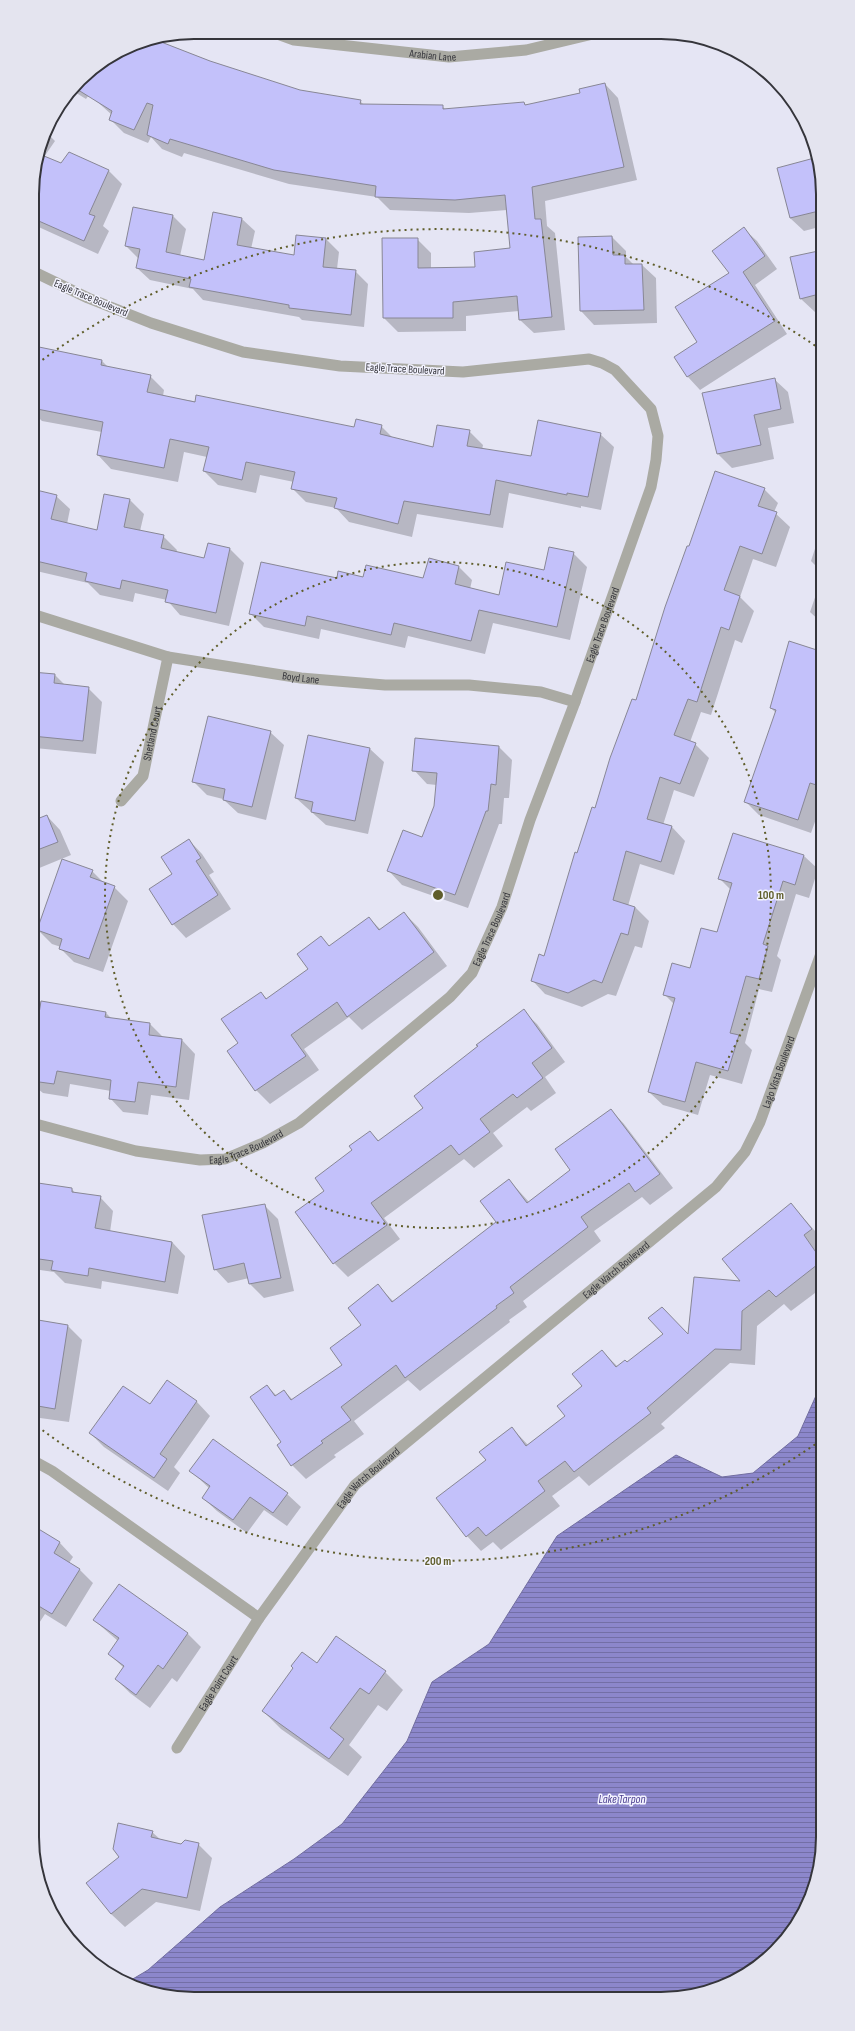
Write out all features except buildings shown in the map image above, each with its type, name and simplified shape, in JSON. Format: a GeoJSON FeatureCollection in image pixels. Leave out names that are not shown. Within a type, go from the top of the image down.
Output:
{"type":"FeatureCollection","features":[{"type":"Feature","properties":{"kind":"street","name":"Arabian Lane"},"geometry":{"type":"LineString","coordinates":[[291,39],[449,57],[526,50],[571,39]]}},
{"type":"Feature","properties":{"kind":"street","name":"Eagle Trace Boulevard"},"geometry":{"type":"LineString","coordinates":[[39,275],[88,298],[151,323],[243,352],[348,367],[463,372],[589,359],[615,370],[651,409],[658,436],[656,460],[651,487],[575,702],[530,820],[502,907],[472,973],[450,997],[299,1123],[263,1143],[225,1159],[200,1160],[136,1151],[39,1125]]}},
{"type":"Feature","properties":{"kind":"street","name":"Boyd Lane"},"geometry":{"type":"LineString","coordinates":[[39,616],[168,657],[301,678],[384,685],[483,687],[541,692],[575,702]]}},
{"type":"Feature","properties":{"kind":"street","name":"Shetland Court"},"geometry":{"type":"LineString","coordinates":[[121,801],[143,776],[168,657]]}},
{"type":"Feature","properties":{"kind":"street","name":"Lago Vista Boulevard"},"geometry":{"type":"LineString","coordinates":[[716,1187],[745,1152],[760,1122],[816,967]]}},
{"type":"Feature","properties":{"kind":"street","name":"Eagle Watch Boulevard"},"geometry":{"type":"LineString","coordinates":[[259,1618],[356,1485],[716,1187]]}},
{"type":"Feature","properties":{"kind":"street"},"geometry":{"type":"LineString","coordinates":[[39,1464],[52,1471],[259,1618]]}},
{"type":"Feature","properties":{"kind":"street","name":"Eagle Point Court"},"geometry":{"type":"LineString","coordinates":[[177,1748],[259,1618]]}},
{"type":"Feature","properties":{"kind":"water","name":"Lake Tarpon"},"geometry":{"type":"Polygon","coordinates":[[[816,1396],[816,1847],[811,1877],[800,1905],[784,1931],[755,1960],[729,1976],[711,1984],[671,1992],[184,1992],[154,1987],[133,1979],[148,1970],[220,1907],[294,1859],[342,1824],[407,1741],[432,1682],[489,1644],[557,1536],[676,1455],[722,1477],[753,1473],[798,1436],[816,1396]]]}}]}
